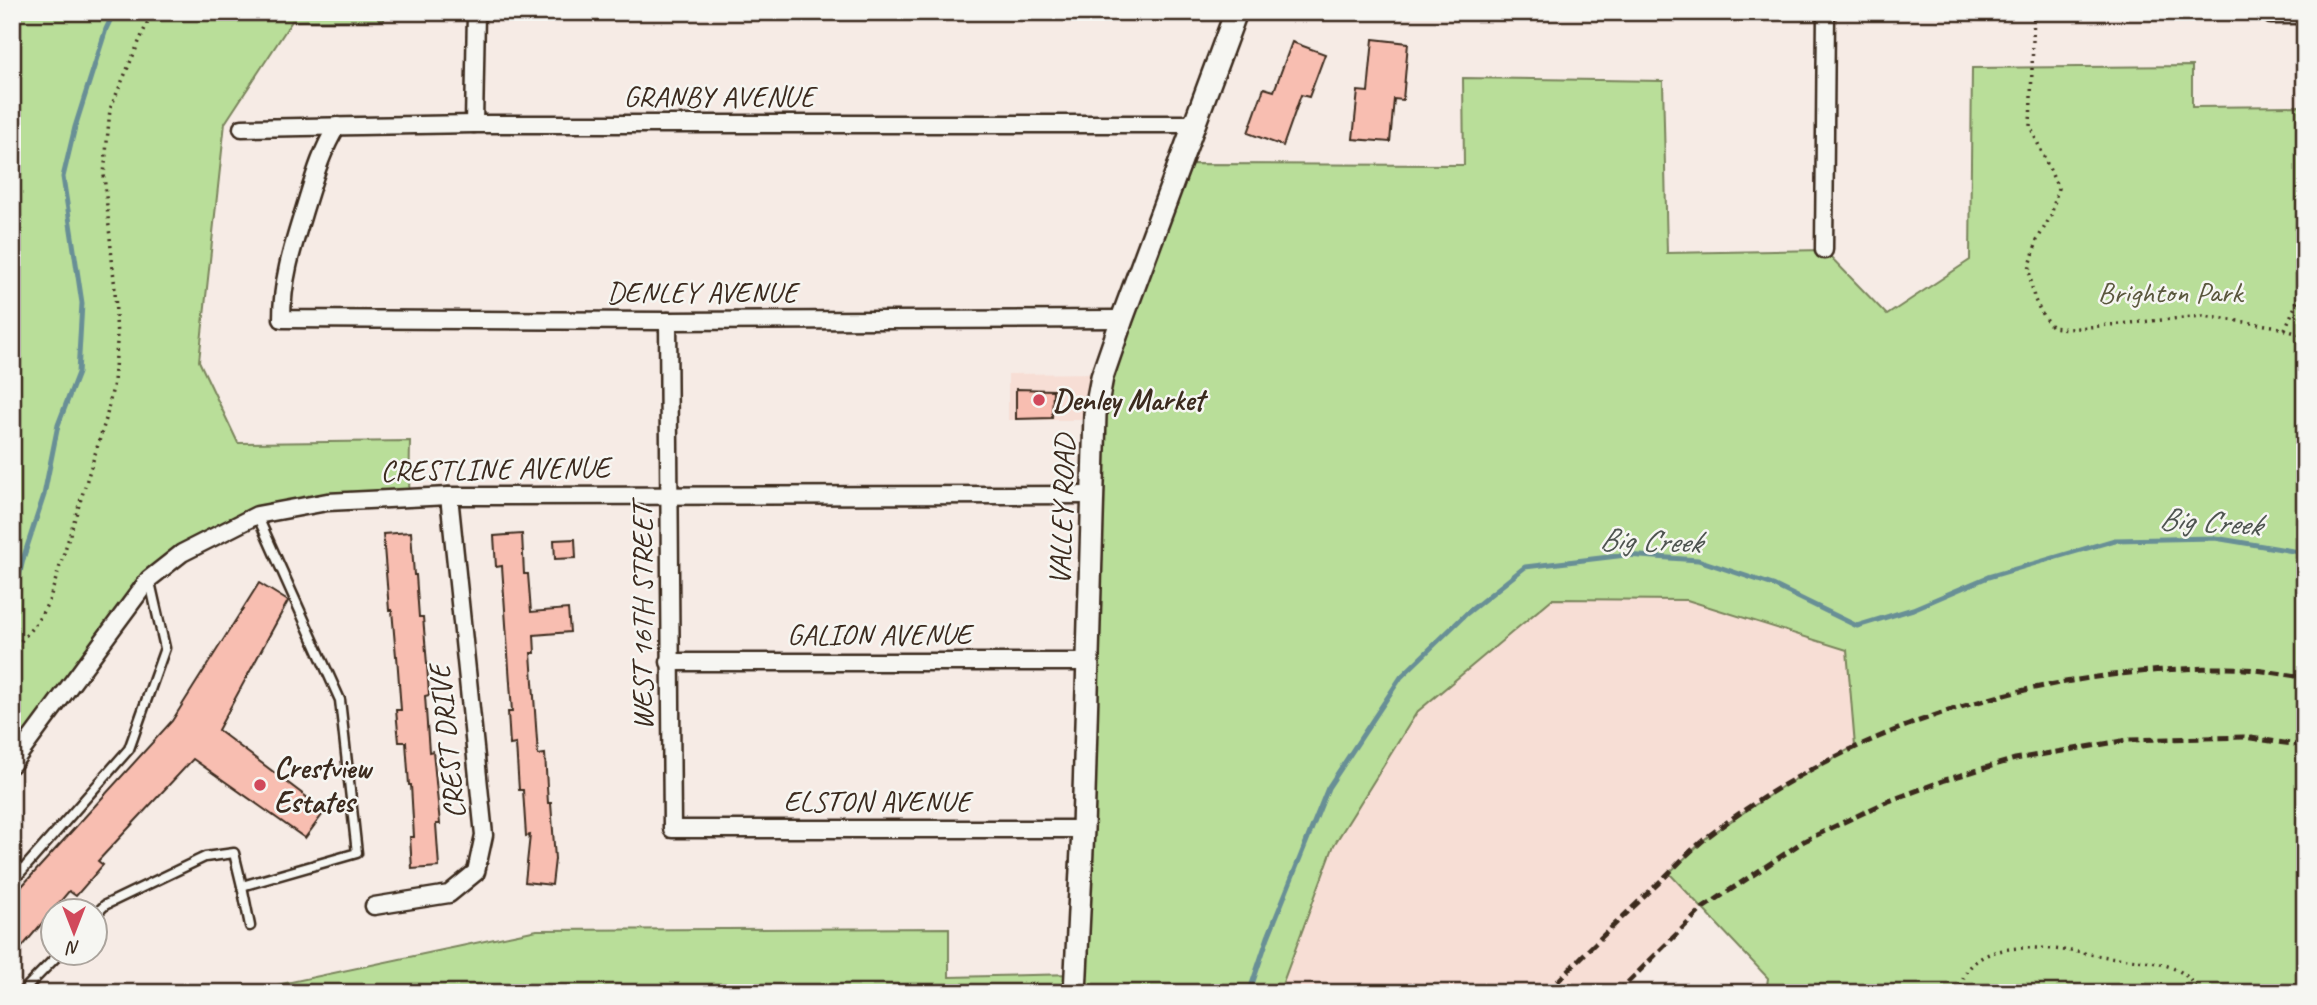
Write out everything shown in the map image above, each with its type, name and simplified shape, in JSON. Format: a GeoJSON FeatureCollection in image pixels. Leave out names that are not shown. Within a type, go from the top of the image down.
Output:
{"type":"FeatureCollection","features":[{"type":"Feature","properties":{"kind":"street"},"geometry":{"type":"LineString","coordinates":[[474,124],[476,12]]}},
{"type":"Feature","properties":{"kind":"street","name":"VALLEY ROAD"},"geometry":{"type":"LineString","coordinates":[[1075,993],[1083,829],[1095,414],[1102,377],[1122,319],[1236,12]]}},
{"type":"Feature","properties":{"kind":"street"},"geometry":{"type":"LineString","coordinates":[[1824,250],[1826,12]]}},
{"type":"Feature","properties":{"kind":"street"},"geometry":{"type":"LineString","coordinates":[[2271,14],[2305,15]]}},
{"type":"Feature","properties":{"kind":"street","name":"GRANBY AVENUE"},"geometry":{"type":"LineString","coordinates":[[242,128],[474,124],[1196,124]]}},
{"type":"Feature","properties":{"kind":"street","name":"DENLEY AVENUE"},"geometry":{"type":"LineString","coordinates":[[338,126],[324,148],[287,265],[282,291],[282,319],[1122,319]]}},
{"type":"Feature","properties":{"kind":"street","name":"WEST 16TH STREET"},"geometry":{"type":"LineString","coordinates":[[668,321],[671,829]]}},
{"type":"Feature","properties":{"kind":"street","name":"CRESTLINE AVENUE"},"geometry":{"type":"LineString","coordinates":[[12,764],[149,579],[182,553],[257,515],[327,502],[449,496],[1093,495]]}},
{"type":"Feature","properties":{"kind":"street","name":"CREST DRIVE"},"geometry":{"type":"LineString","coordinates":[[374,906],[449,894],[476,872],[484,835],[449,496]]}},
{"type":"Feature","properties":{"kind":"street","name":"GALION AVENUE"},"geometry":{"type":"LineString","coordinates":[[669,662],[1088,662]]}},
{"type":"Feature","properties":{"kind":"street","name":"ELSTON AVENUE"},"geometry":{"type":"LineString","coordinates":[[671,829],[1083,829]]}},
{"type":"Feature","properties":{"kind":"lane"},"geometry":{"type":"LineString","coordinates":[[242,886],[357,853],[340,701],[257,515]]}},
{"type":"Feature","properties":{"kind":"lane"},"geometry":{"type":"LineString","coordinates":[[12,882],[129,749],[165,649],[149,579]]}},
{"type":"Feature","properties":{"kind":"lane"},"geometry":{"type":"LineString","coordinates":[[108,904],[205,857],[234,853],[250,926]]}},
{"type":"Feature","properties":{"kind":"lane"},"geometry":{"type":"LineString","coordinates":[[21,993],[46,967]]}},
{"type":"Feature","properties":{"kind":"path"},"geometry":{"type":"LineString","coordinates":[[12,652],[37,622],[49,601],[106,419],[114,382],[117,342],[104,175],[110,109],[152,12]]}},
{"type":"Feature","properties":{"kind":"path"},"geometry":{"type":"LineString","coordinates":[[2034,12],[2034,79],[2030,126],[2058,188],[2051,216],[2037,240],[2029,271],[2034,298],[2052,327],[2068,329],[2203,316],[2284,329],[2305,336]]}},
{"type":"Feature","properties":{"kind":"path"},"geometry":{"type":"LineString","coordinates":[[2284,329],[2305,284]]}},
{"type":"Feature","properties":{"kind":"path"},"geometry":{"type":"LineString","coordinates":[[1960,993],[1969,969],[1986,954],[2005,948],[2033,948],[2160,965],[2181,972],[2192,981],[2198,993]]}},
{"type":"Feature","properties":{"kind":"shaded area"},"geometry":{"type":"Polygon","coordinates":[[[1103,373],[1095,420],[1008,420],[1008,374],[1103,373]]]}},
{"type":"Feature","properties":{"kind":"shaded area"},"geometry":{"type":"Polygon","coordinates":[[[1552,599],[1687,600],[1847,650],[1855,746],[1783,786],[1706,838],[1669,873],[1703,908],[1617,993],[1279,993],[1334,845],[1417,712],[1552,599]]]}},
{"type":"Feature","properties":{"kind":"green space"},"geometry":{"type":"Polygon","coordinates":[[[12,12],[384,12],[384,20],[292,21],[225,123],[199,361],[238,443],[410,441],[409,498],[257,515],[149,579],[12,764],[12,12]]]}},
{"type":"Feature","properties":{"kind":"green space","name":"Brighton Park"},"geometry":{"type":"Polygon","coordinates":[[[2192,66],[2192,107],[2305,106],[2305,993],[1766,993],[1768,978],[1669,873],[1706,838],[1783,786],[1855,746],[1847,650],[1687,600],[1552,599],[1417,712],[1334,845],[1279,993],[239,993],[537,930],[949,928],[949,977],[1076,974],[1095,414],[1181,164],[1464,165],[1463,78],[1663,81],[1667,253],[1824,250],[1887,315],[1970,260],[1972,68],[2192,66]]]}},
{"type":"Feature","properties":{"kind":"building"},"geometry":{"type":"Polygon","coordinates":[[[1373,39],[1408,43],[1403,100],[1394,99],[1390,142],[1353,139],[1358,91],[1368,92],[1373,39]]]}},
{"type":"Feature","properties":{"kind":"building"},"geometry":{"type":"Polygon","coordinates":[[[1292,42],[1325,54],[1309,97],[1301,95],[1283,146],[1248,133],[1264,88],[1274,91],[1292,42]]]}},
{"type":"Feature","properties":{"kind":"building"},"geometry":{"type":"Polygon","coordinates":[[[1016,389],[1053,390],[1052,418],[1016,419],[1016,389]]]}},
{"type":"Feature","properties":{"kind":"building"},"geometry":{"type":"Polygon","coordinates":[[[411,532],[419,617],[423,617],[427,664],[429,695],[425,696],[429,752],[433,751],[440,824],[436,824],[439,867],[412,869],[410,837],[414,837],[411,785],[406,742],[399,742],[396,710],[401,710],[397,656],[392,610],[389,610],[383,534],[411,532]]]}},
{"type":"Feature","properties":{"kind":"building"},"geometry":{"type":"Polygon","coordinates":[[[522,534],[524,574],[528,574],[531,612],[568,609],[570,632],[534,635],[535,653],[531,653],[538,755],[545,754],[548,803],[551,803],[555,859],[552,885],[525,882],[530,835],[526,836],[516,744],[510,745],[508,712],[512,712],[502,566],[496,567],[494,536],[522,534]]]}},
{"type":"Feature","properties":{"kind":"building"},"geometry":{"type":"Polygon","coordinates":[[[575,539],[576,558],[555,559],[554,540],[575,539]]]}},
{"type":"Feature","properties":{"kind":"building","name":"Crestview Estates"},"geometry":{"type":"Polygon","coordinates":[[[259,583],[288,601],[218,730],[325,811],[305,838],[193,759],[98,861],[103,865],[76,896],[69,891],[64,897],[38,897],[38,928],[12,959],[12,897],[172,721],[259,583]]]}},
{"type":"Feature","properties":{"kind":"waterway"},"geometry":{"type":"LineString","coordinates":[[12,603],[44,495],[58,425],[78,373],[82,303],[63,177],[75,127],[106,29],[114,12]]}},
{"type":"Feature","properties":{"kind":"waterway","name":"Big Creek"},"geometry":{"type":"LineString","coordinates":[[1249,993],[1268,937],[1328,788],[1401,677],[1466,614],[1525,567],[1626,555],[1698,560],[1773,585],[1857,626],[1913,609],[1988,577],[2115,540],[2215,538],[2305,553]]}},
{"type":"Feature","properties":{"kind":"railway"},"geometry":{"type":"LineString","coordinates":[[1547,993],[1706,838],[1763,798],[1824,763],[1887,734],[1952,710],[2019,691],[2087,678],[2226,668],[2305,677]]}},
{"type":"Feature","properties":{"kind":"railway"},"geometry":{"type":"LineString","coordinates":[[1617,993],[1703,908],[1804,841],[1884,803],[1945,780],[2015,759],[2128,740],[2244,737],[2305,746]]}},
{"type":"Feature","properties":{"kind":"place","name":"Denley Market"},"geometry":{"type":"Point","coordinates":[1039,400]}},
{"type":"Feature","properties":{"kind":"place","name":"Crestview Estates"},"geometry":{"type":"Point","coordinates":[260,785]}}]}
